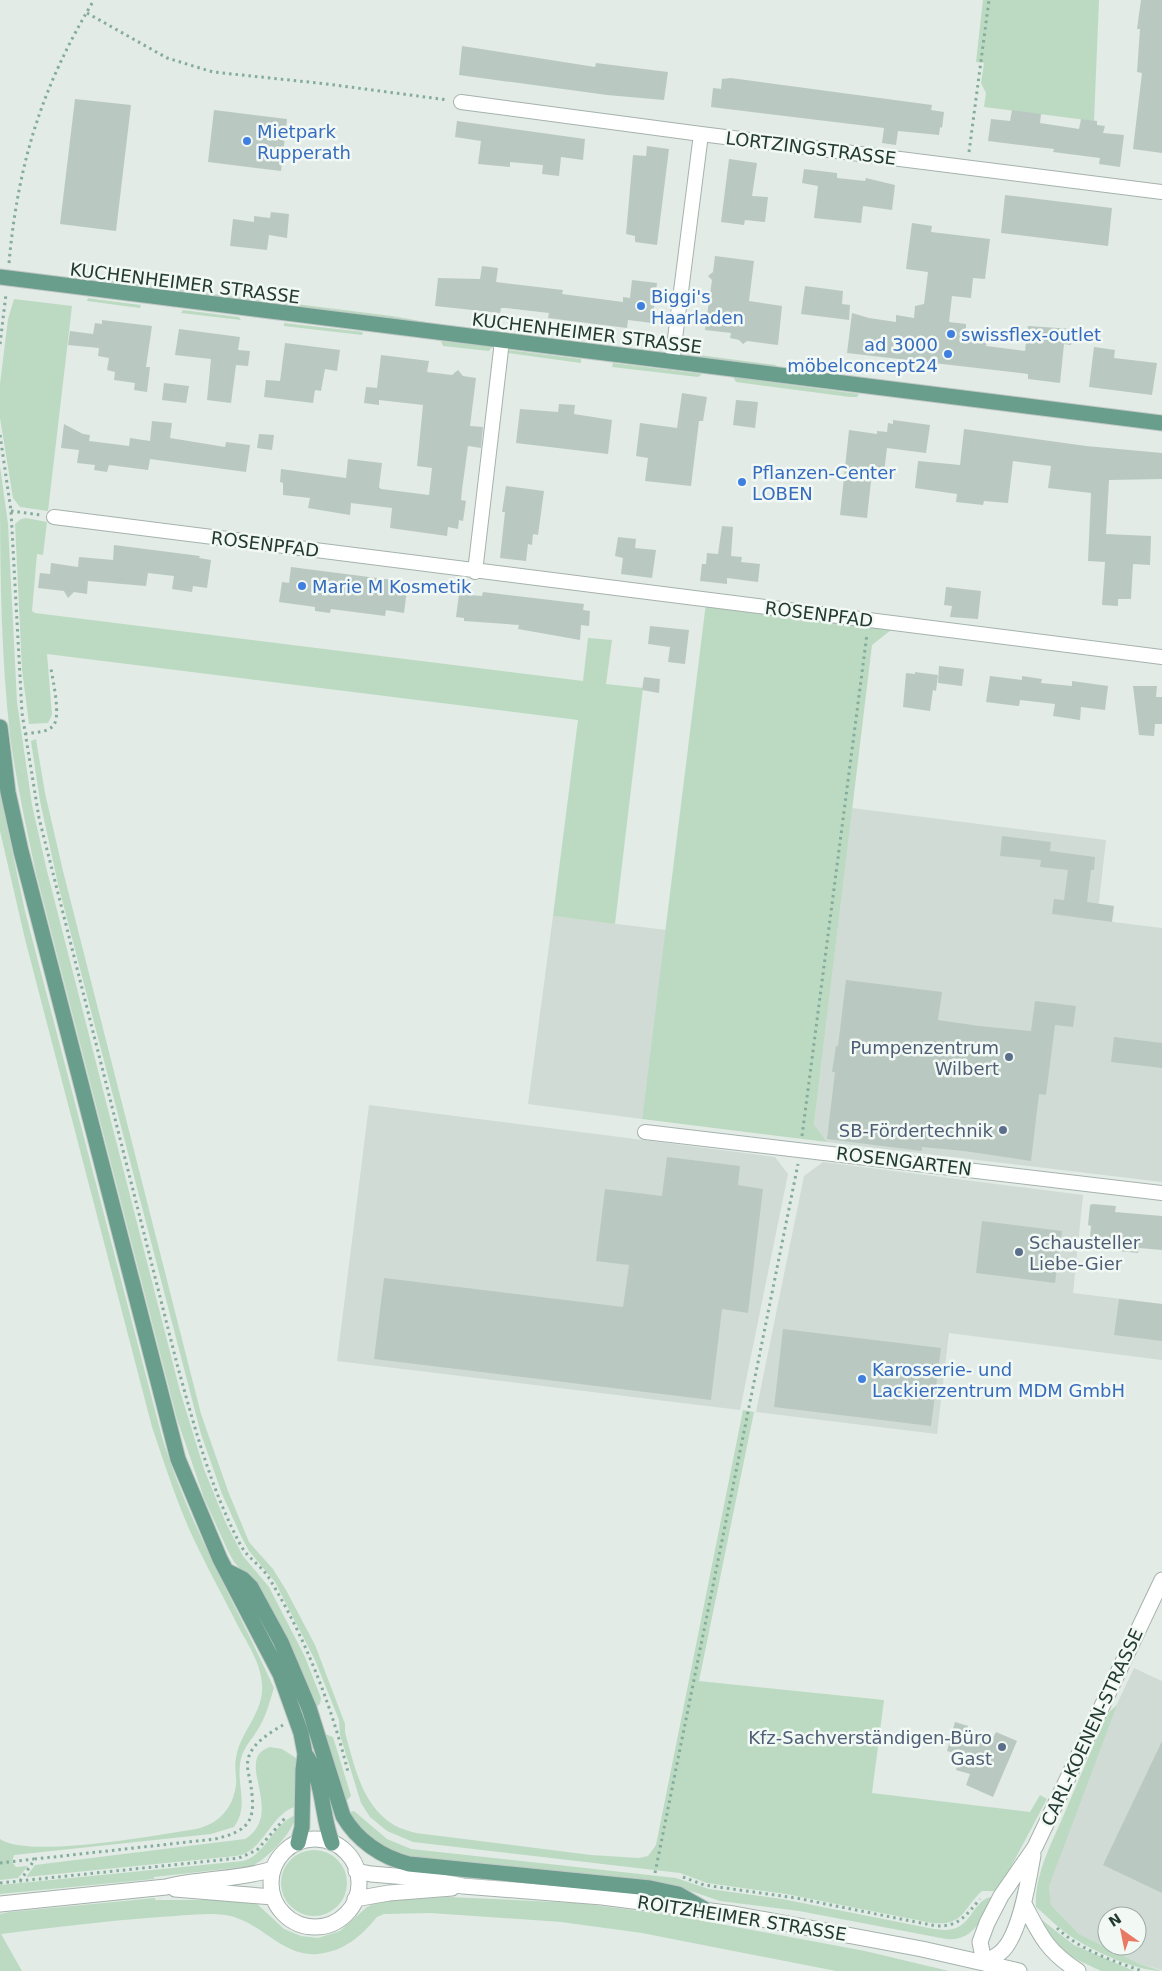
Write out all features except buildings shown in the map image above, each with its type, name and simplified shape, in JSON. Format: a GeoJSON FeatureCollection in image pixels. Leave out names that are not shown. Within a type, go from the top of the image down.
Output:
{"type":"FeatureCollection","features":[{"type":"Feature","properties":{"kind":"main road","name":"KUCHENHEIMER STRASSE"},"geometry":{"type":"LineString","coordinates":[[3,280],[1162,423]]}},
{"type":"Feature","properties":{"kind":"main road"},"geometry":{"type":"LineString","coordinates":[[0,727],[8,792],[21,851],[178,1459],[226,1571],[280,1674],[297,1719],[305,1754],[302,1826],[298,1843]]}},
{"type":"Feature","properties":{"kind":"main road"},"geometry":{"type":"LineString","coordinates":[[226,1571],[242,1579],[251,1587],[281,1642],[309,1708],[343,1816],[349,1826],[374,1849],[393,1859],[409,1864],[650,1888],[678,1894],[706,1910]]}},
{"type":"Feature","properties":{"kind":"main road"},"geometry":{"type":"LineString","coordinates":[[305,1754],[313,1764],[326,1829],[332,1843]]}},
{"type":"Feature","properties":{"kind":"street","name":"LORTZINGSTRASSE"},"geometry":{"type":"LineString","coordinates":[[461,102],[1162,192]]}},
{"type":"Feature","properties":{"kind":"street"},"geometry":{"type":"LineString","coordinates":[[672,362],[701,134]]}},
{"type":"Feature","properties":{"kind":"street"},"geometry":{"type":"LineString","coordinates":[[475,572],[502,341]]}},
{"type":"Feature","properties":{"kind":"street","name":"ROSENPFAD"},"geometry":{"type":"LineString","coordinates":[[54,517],[475,572],[1162,657]]}},
{"type":"Feature","properties":{"kind":"street","name":"ROSENGARTEN"},"geometry":{"type":"LineString","coordinates":[[645,1132],[801,1148],[1162,1193]]}},
{"type":"Feature","properties":{"kind":"street","name":"CARL-KOENEN-STRASSE"},"geometry":{"type":"LineString","coordinates":[[1035,1847],[1024,1904],[1003,1951],[984,1962],[980,1942],[987,1923],[1001,1896],[1035,1847],[1162,1580]]}},
{"type":"Feature","properties":{"kind":"street"},"geometry":{"type":"LineString","coordinates":[[314,1840],[332,1843],[347,1854],[356,1871],[358,1885],[355,1899],[340,1918],[328,1925],[313,1927],[299,1924],[286,1917],[273,1897],[271,1884],[273,1869],[283,1853],[298,1843],[314,1840]]}},
{"type":"Feature","properties":{"kind":"street"},"geometry":{"type":"LineString","coordinates":[[0,1904],[166,1887],[192,1881],[255,1875],[273,1869]]}},
{"type":"Feature","properties":{"kind":"street","name":"ROITZHEIMER STRASSE"},"geometry":{"type":"LineString","coordinates":[[356,1871],[419,1878],[463,1886],[593,1896],[706,1910],[813,1928],[984,1962],[1019,1971]]}},
{"type":"Feature","properties":{"kind":"street","name":"ROITZHEIMER STRASSE"},"geometry":{"type":"LineString","coordinates":[[355,1899],[390,1893],[463,1886]]}},
{"type":"Feature","properties":{"kind":"street"},"geometry":{"type":"LineString","coordinates":[[166,1887],[273,1897]]}},
{"type":"Feature","properties":{"kind":"street"},"geometry":{"type":"LineString","coordinates":[[1024,1904],[1037,1933],[1048,1948],[1078,1971]]}},
{"type":"Feature","properties":{"kind":"path"},"geometry":{"type":"LineString","coordinates":[[0,342],[6,298],[3,280],[22,168],[37,118],[51,82],[94,0]]}},
{"type":"Feature","properties":{"kind":"path"},"geometry":{"type":"LineString","coordinates":[[967,168],[989,0]]}},
{"type":"Feature","properties":{"kind":"path"},"geometry":{"type":"LineString","coordinates":[[86,13],[167,58],[213,72],[327,84],[461,102]]}},
{"type":"Feature","properties":{"kind":"path"},"geometry":{"type":"LineString","coordinates":[[0,300],[6,298]]}},
{"type":"Feature","properties":{"kind":"path"},"geometry":{"type":"LineString","coordinates":[[0,435],[10,511],[18,664],[25,734],[39,818],[53,879],[200,1446],[244,1552],[268,1577],[308,1653],[323,1690]]}},
{"type":"Feature","properties":{"kind":"path"},"geometry":{"type":"LineString","coordinates":[[10,511],[54,517]]}},
{"type":"Feature","properties":{"kind":"path"},"geometry":{"type":"LineString","coordinates":[[654,1873],[801,1148],[869,621]]}},
{"type":"Feature","properties":{"kind":"path"},"geometry":{"type":"LineString","coordinates":[[25,734],[52,728],[56,723],[57,713],[51,669]]}},
{"type":"Feature","properties":{"kind":"path"},"geometry":{"type":"LineString","coordinates":[[0,1863],[215,1839],[233,1835],[250,1822],[253,1813],[247,1766],[249,1755],[269,1734],[287,1722],[297,1719]]}},
{"type":"Feature","properties":{"kind":"path"},"geometry":{"type":"LineString","coordinates":[[0,1883],[239,1858],[251,1854]]}},
{"type":"Feature","properties":{"kind":"path"},"geometry":{"type":"LineString","coordinates":[[20,1880],[35,1859]]}},
{"type":"Feature","properties":{"kind":"path"},"geometry":{"type":"LineString","coordinates":[[647,1872],[663,1874]]}},
{"type":"Feature","properties":{"kind":"path"},"geometry":{"type":"LineString","coordinates":[[681,1877],[704,1885],[796,1898],[936,1926],[957,1924],[986,1894]]}},
{"type":"Feature","properties":{"kind":"path"},"geometry":{"type":"LineString","coordinates":[[1054,1925],[1083,1946],[1142,1971]]}},
{"type":"Feature","properties":{"kind":"shaded area"},"geometry":{"type":"Polygon","coordinates":[[[852,808],[1106,840],[1097,920],[1162,928],[1162,1182],[827,1142],[814,1126],[852,808]]]}},
{"type":"Feature","properties":{"kind":"shaded area"},"geometry":{"type":"Polygon","coordinates":[[[553,916],[666,930],[642,1119],[528,1104],[553,916]]]}},
{"type":"Feature","properties":{"kind":"shaded area"},"geometry":{"type":"Polygon","coordinates":[[[369,1105],[775,1157],[788,1174],[740,1410],[337,1361],[369,1105]]]}},
{"type":"Feature","properties":{"kind":"shaded area"},"geometry":{"type":"Polygon","coordinates":[[[823,1162],[1083,1195],[1073,1293],[1162,1304],[1162,1360],[949,1333],[937,1434],[756,1412],[804,1176],[823,1162]]]}},
{"type":"Feature","properties":{"kind":"shaded area"},"geometry":{"type":"Polygon","coordinates":[[[1134,1668],[1162,1681],[1162,1970],[1140,1964],[1124,1956],[1147,1956],[1147,1906],[1097,1906],[1097,1943],[1079,1934],[1051,1905],[1049,1886],[1108,1723],[1134,1668]]]}},
{"type":"Feature","properties":{"kind":"green space"},"geometry":{"type":"Polygon","coordinates":[[[983,0],[1099,0],[1094,121],[984,107],[986,93],[981,83],[984,63],[976,62],[983,0]]]}},
{"type":"Feature","properties":{"kind":"green space"},"geometry":{"type":"Polygon","coordinates":[[[112,281],[259,300],[259,301],[111,283],[112,281]]]}},
{"type":"Feature","properties":{"kind":"green space"},"geometry":{"type":"Polygon","coordinates":[[[88,298],[141,305],[140,308],[87,301],[88,298]]]}},
{"type":"Feature","properties":{"kind":"green space"},"geometry":{"type":"Polygon","coordinates":[[[14,299],[72,306],[48,511],[20,507],[13,498],[0,418],[0,384],[8,319],[14,299]]]}},
{"type":"Feature","properties":{"kind":"green space"},"geometry":{"type":"Polygon","coordinates":[[[280,302],[392,316],[448,326],[280,304],[280,302]]]}},
{"type":"Feature","properties":{"kind":"green space"},"geometry":{"type":"Polygon","coordinates":[[[183,310],[239,317],[241,320],[181,313],[183,310]]]}},
{"type":"Feature","properties":{"kind":"green space"},"geometry":{"type":"Polygon","coordinates":[[[284,323],[363,332],[362,335],[284,326],[284,323]]]}},
{"type":"Feature","properties":{"kind":"green space"},"geometry":{"type":"Polygon","coordinates":[[[441,341],[492,347],[489,351],[443,346],[441,341]]]}},
{"type":"Feature","properties":{"kind":"green space"},"geometry":{"type":"Polygon","coordinates":[[[507,350],[581,359],[581,363],[508,353],[507,350]]]}},
{"type":"Feature","properties":{"kind":"green space"},"geometry":{"type":"Polygon","coordinates":[[[691,354],[776,365],[777,367],[686,355],[691,354]]]}},
{"type":"Feature","properties":{"kind":"green space"},"geometry":{"type":"Polygon","coordinates":[[[613,363],[702,374],[698,377],[612,367],[613,363]]]}},
{"type":"Feature","properties":{"kind":"green space"},"geometry":{"type":"Polygon","coordinates":[[[733,377],[859,394],[857,397],[850,397],[736,382],[733,377]]]}},
{"type":"Feature","properties":{"kind":"green space"},"geometry":{"type":"Polygon","coordinates":[[[0,466],[8,524],[17,702],[32,805],[47,871],[180,1391],[204,1469],[225,1521],[243,1556],[269,1587],[305,1657],[321,1698],[320,1704],[315,1708],[254,1584],[234,1562],[227,1549],[204,1498],[177,1419],[36,873],[15,769],[7,702],[1,600],[0,466]]]}},
{"type":"Feature","properties":{"kind":"green space"},"geometry":{"type":"Polygon","coordinates":[[[26,518],[47,522],[43,555],[37,554],[32,611],[35,613],[583,681],[588,638],[612,640],[606,684],[643,688],[615,924],[553,916],[578,720],[47,654],[52,715],[48,723],[29,724],[22,670],[15,524],[21,519],[26,518]]]}},
{"type":"Feature","properties":{"kind":"green space"},"geometry":{"type":"Polygon","coordinates":[[[706,603],[891,630],[872,645],[814,1125],[827,1142],[642,1119],[706,603]]]}},
{"type":"Feature","properties":{"kind":"green space"},"geometry":{"type":"Polygon","coordinates":[[[36,739],[45,793],[63,871],[201,1414],[228,1491],[249,1542],[273,1569],[315,1645],[345,1724],[345,1732],[356,1771],[374,1807],[394,1825],[416,1833],[591,1855],[639,1858],[648,1856],[656,1845],[743,1410],[754,1412],[699,1681],[884,1700],[872,1793],[1030,1812],[1040,1795],[1047,1799],[998,1891],[982,1891],[962,1915],[951,1922],[932,1923],[786,1894],[707,1883],[680,1873],[413,1842],[387,1831],[370,1817],[361,1803],[340,1735],[339,1720],[315,1660],[275,1582],[249,1551],[241,1536],[222,1494],[201,1434],[58,884],[40,801],[31,741],[36,739]]]}},
{"type":"Feature","properties":{"kind":"green space"},"geometry":{"type":"Polygon","coordinates":[[[0,794],[25,911],[162,1437],[199,1534],[274,1688],[263,1720],[241,1758],[239,1773],[242,1804],[241,1812],[234,1827],[211,1834],[14,1855],[12,1862],[16,1867],[28,1866],[18,1878],[0,1880],[0,1839],[15,1845],[37,1847],[94,1844],[196,1829],[218,1819],[232,1801],[236,1782],[235,1761],[238,1748],[256,1713],[262,1695],[262,1685],[259,1668],[252,1652],[190,1531],[152,1427],[25,939],[0,831],[0,794]]]}},
{"type":"Feature","properties":{"kind":"green space"},"geometry":{"type":"Polygon","coordinates":[[[1117,1705],[1049,1886],[1051,1905],[1079,1934],[1097,1943],[1097,1951],[1065,1932],[1036,1907],[1036,1895],[1045,1858],[1108,1713],[1117,1705]]]}},
{"type":"Feature","properties":{"kind":"green space"},"geometry":{"type":"Polygon","coordinates":[[[325,1734],[333,1737],[351,1796],[345,1802],[325,1734]]]}},
{"type":"Feature","properties":{"kind":"green space"},"geometry":{"type":"Polygon","coordinates":[[[270,1747],[282,1749],[296,1758],[298,1806],[288,1810],[281,1816],[261,1840],[246,1853],[236,1856],[26,1877],[35,1865],[245,1839],[257,1828],[261,1815],[256,1763],[260,1753],[270,1747]]]}},
{"type":"Feature","properties":{"kind":"green space"},"geometry":{"type":"Polygon","coordinates":[[[354,1811],[387,1839],[411,1849],[676,1878],[709,1889],[782,1899],[934,1929],[949,1930],[958,1927],[967,1920],[983,1900],[994,1897],[981,1920],[970,1933],[955,1939],[946,1939],[799,1911],[720,1901],[676,1886],[412,1857],[393,1851],[376,1841],[356,1821],[350,1812],[354,1811]]]}},
{"type":"Feature","properties":{"kind":"green space"},"geometry":{"type":"Polygon","coordinates":[[[296,1815],[290,1829],[279,1844],[252,1866],[154,1877],[154,1879],[0,1894],[0,1885],[243,1861],[258,1852],[281,1825],[296,1815]]]}},
{"type":"Feature","properties":{"kind":"green space"},"geometry":{"type":"Polygon","coordinates":[[[314,1850],[327,1852],[337,1860],[345,1870],[347,1883],[345,1896],[337,1906],[327,1914],[314,1916],[301,1914],[291,1906],[283,1896],[281,1883],[283,1870],[291,1860],[301,1852],[314,1850]]]}},
{"type":"Feature","properties":{"kind":"green space"},"geometry":{"type":"Polygon","coordinates":[[[448,1897],[578,1903],[672,1915],[865,1951],[949,1971],[836,1971],[642,1933],[561,1922],[430,1913],[384,1914],[377,1917],[352,1942],[336,1950],[318,1954],[292,1950],[238,1918],[217,1914],[120,1920],[1,1934],[22,1971],[0,1971],[0,1914],[9,1912],[155,1898],[155,1900],[232,1900],[255,1902],[284,1929],[301,1936],[318,1938],[340,1931],[367,1907],[377,1902],[448,1897]]]}},
{"type":"Feature","properties":{"kind":"green space"},"geometry":{"type":"Polygon","coordinates":[[[1038,1917],[1074,1945],[1134,1971],[1101,1971],[1063,1953],[1056,1947],[1038,1917]]]}},
{"type":"Feature","properties":{"kind":"green space"},"geometry":{"type":"Polygon","coordinates":[[[1108,1956],[1124,1956],[1140,1964],[1162,1971],[1127,1964],[1108,1956]]]}},
{"type":"Feature","properties":{"kind":"place","name":"Mietpark Rupperath"},"geometry":{"type":"Point","coordinates":[247,141]}},
{"type":"Feature","properties":{"kind":"place","name":"Biggi's Haarladen"},"geometry":{"type":"Point","coordinates":[641,306]}},
{"type":"Feature","properties":{"kind":"place","name":"swissflex-outlet"},"geometry":{"type":"Point","coordinates":[951,334]}},
{"type":"Feature","properties":{"kind":"place","name":"ad 3000 möbelconcept24"},"geometry":{"type":"Point","coordinates":[948,354]}},
{"type":"Feature","properties":{"kind":"place","name":"Pflanzen-Center LOBEN"},"geometry":{"type":"Point","coordinates":[742,482]}},
{"type":"Feature","properties":{"kind":"place","name":"Marie M Kosmetik"},"geometry":{"type":"Point","coordinates":[302,586]}},
{"type":"Feature","properties":{"kind":"place","name":"Pumpenzentrum Wilbert"},"geometry":{"type":"Point","coordinates":[1009,1057]}},
{"type":"Feature","properties":{"kind":"place","name":"SB-Fördertechnik"},"geometry":{"type":"Point","coordinates":[1003,1130]}},
{"type":"Feature","properties":{"kind":"place","name":"Schausteller Liebe-Gier"},"geometry":{"type":"Point","coordinates":[1019,1252]}},
{"type":"Feature","properties":{"kind":"place","name":"Karosserie- und Lackierzentrum MDM GmbH"},"geometry":{"type":"Point","coordinates":[862,1379]}},
{"type":"Feature","properties":{"kind":"place","name":"Kfz-Sachverständigen-Büro Gast"},"geometry":{"type":"Point","coordinates":[1002,1747]}}]}
